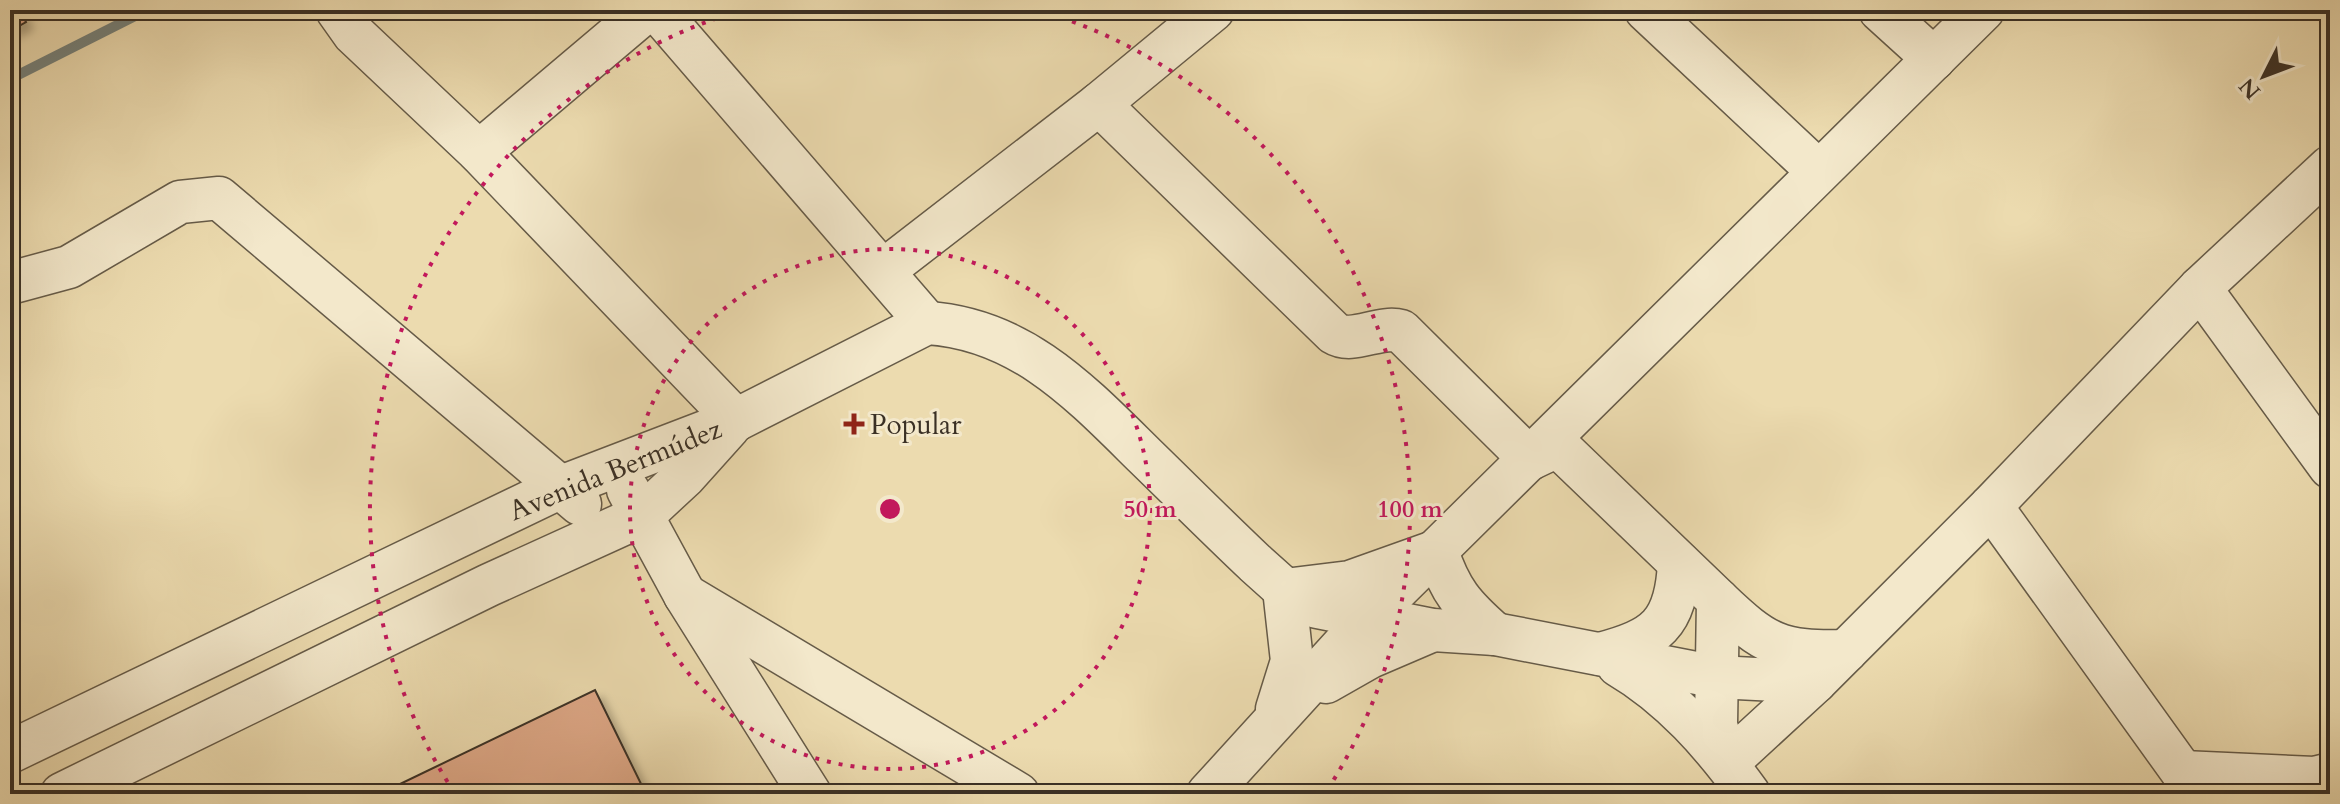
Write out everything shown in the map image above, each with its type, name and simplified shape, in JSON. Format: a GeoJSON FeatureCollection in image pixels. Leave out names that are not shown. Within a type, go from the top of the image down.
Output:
{"type":"FeatureCollection","features":[{"type":"Feature","properties":{"kind":"street"},"geometry":{"type":"LineString","coordinates":[[337,10],[354,34],[479,152],[736,420],[927,323],[961,325],[1024,351],[1072,384],[1284,589],[1317,607],[1433,630],[1495,634],[1717,677],[1815,682]]}},
{"type":"Feature","properties":{"kind":"street"},"geometry":{"type":"LineString","coordinates":[[479,152],[647,10]]}},
{"type":"Feature","properties":{"kind":"street"},"geometry":{"type":"LineString","coordinates":[[657,10],[927,323]]}},
{"type":"Feature","properties":{"kind":"street"},"geometry":{"type":"LineString","coordinates":[[883,271],[1099,104],[1213,10]]}},
{"type":"Feature","properties":{"kind":"street"},"geometry":{"type":"LineString","coordinates":[[1646,10],[1818,171]]}},
{"type":"Feature","properties":{"kind":"street"},"geometry":{"type":"LineString","coordinates":[[1880,10],[1934,59]]}},
{"type":"Feature","properties":{"kind":"street"},"geometry":{"type":"LineString","coordinates":[[1208,794],[1273,719],[1370,616],[1983,10]]}},
{"type":"Feature","properties":{"kind":"street"},"geometry":{"type":"LineString","coordinates":[[1099,104],[1334,333],[1349,337],[1388,329],[1401,331],[1530,459]]}},
{"type":"Feature","properties":{"kind":"street"},"geometry":{"type":"LineString","coordinates":[[1738,778],[1815,682],[1991,506],[2200,288],[2330,167]]}},
{"type":"Feature","properties":{"kind":"street"},"geometry":{"type":"LineString","coordinates":[[10,283],[69,267],[180,202],[219,198],[561,487],[625,522],[685,595],[810,794]]}},
{"type":"Feature","properties":{"kind":"street"},"geometry":{"type":"LineString","coordinates":[[2200,288],[2330,467]]}},
{"type":"Feature","properties":{"kind":"street","name":"Avenida Bermúdez"},"geometry":{"type":"LineString","coordinates":[[10,752],[561,487],[736,420]]}},
{"type":"Feature","properties":{"kind":"street","name":"Avenida Bermúdez"},"geometry":{"type":"LineString","coordinates":[[62,794],[625,522],[685,476],[736,420]]}},
{"type":"Feature","properties":{"kind":"street"},"geometry":{"type":"LineString","coordinates":[[1530,459],[1549,450],[1562,450],[1759,636],[1797,652],[1846,651]]}},
{"type":"Feature","properties":{"kind":"street"},"geometry":{"type":"LineString","coordinates":[[614,468],[625,522]]}},
{"type":"Feature","properties":{"kind":"street"},"geometry":{"type":"LineString","coordinates":[[1991,506],[2191,783],[2314,778],[2330,774]]}},
{"type":"Feature","properties":{"kind":"street"},"geometry":{"type":"LineString","coordinates":[[1284,589],[1350,582],[1437,551]]}},
{"type":"Feature","properties":{"kind":"street"},"geometry":{"type":"LineString","coordinates":[[1437,551],[1448,585],[1466,609],[1495,634]]}},
{"type":"Feature","properties":{"kind":"street"},"geometry":{"type":"LineString","coordinates":[[1600,654],[1638,644],[1661,625],[1675,601],[1679,563]]}},
{"type":"Feature","properties":{"kind":"street"},"geometry":{"type":"LineString","coordinates":[[1273,719],[1289,681],[1292,661],[1284,589]]}},
{"type":"Feature","properties":{"kind":"street"},"geometry":{"type":"LineString","coordinates":[[685,595],[1018,794]]}},
{"type":"Feature","properties":{"kind":"street"},"geometry":{"type":"LineString","coordinates":[[1718,600],[1716,725],[1738,778]]}},
{"type":"Feature","properties":{"kind":"street"},"geometry":{"type":"LineString","coordinates":[[1273,719],[1312,690],[1370,657],[1433,630]]}},
{"type":"Feature","properties":{"kind":"street"},"geometry":{"type":"LineString","coordinates":[[1600,654],[1654,687],[1738,778]]}},
{"type":"Feature","properties":{"kind":"building"},"geometry":{"type":"Polygon","coordinates":[[[10,10],[20,10],[26,22],[10,31],[10,10]]]}},
{"type":"Feature","properties":{"kind":"building"},"geometry":{"type":"Polygon","coordinates":[[[595,690],[646,794],[405,794],[400,784],[595,690]]]}},
{"type":"Feature","properties":{"kind":"waterway"},"geometry":{"type":"LineString","coordinates":[[10,79],[147,10]]}},
{"type":"Feature","properties":{"kind":"place","name":"Popular"},"geometry":{"type":"Point","coordinates":[854,424]}}]}
